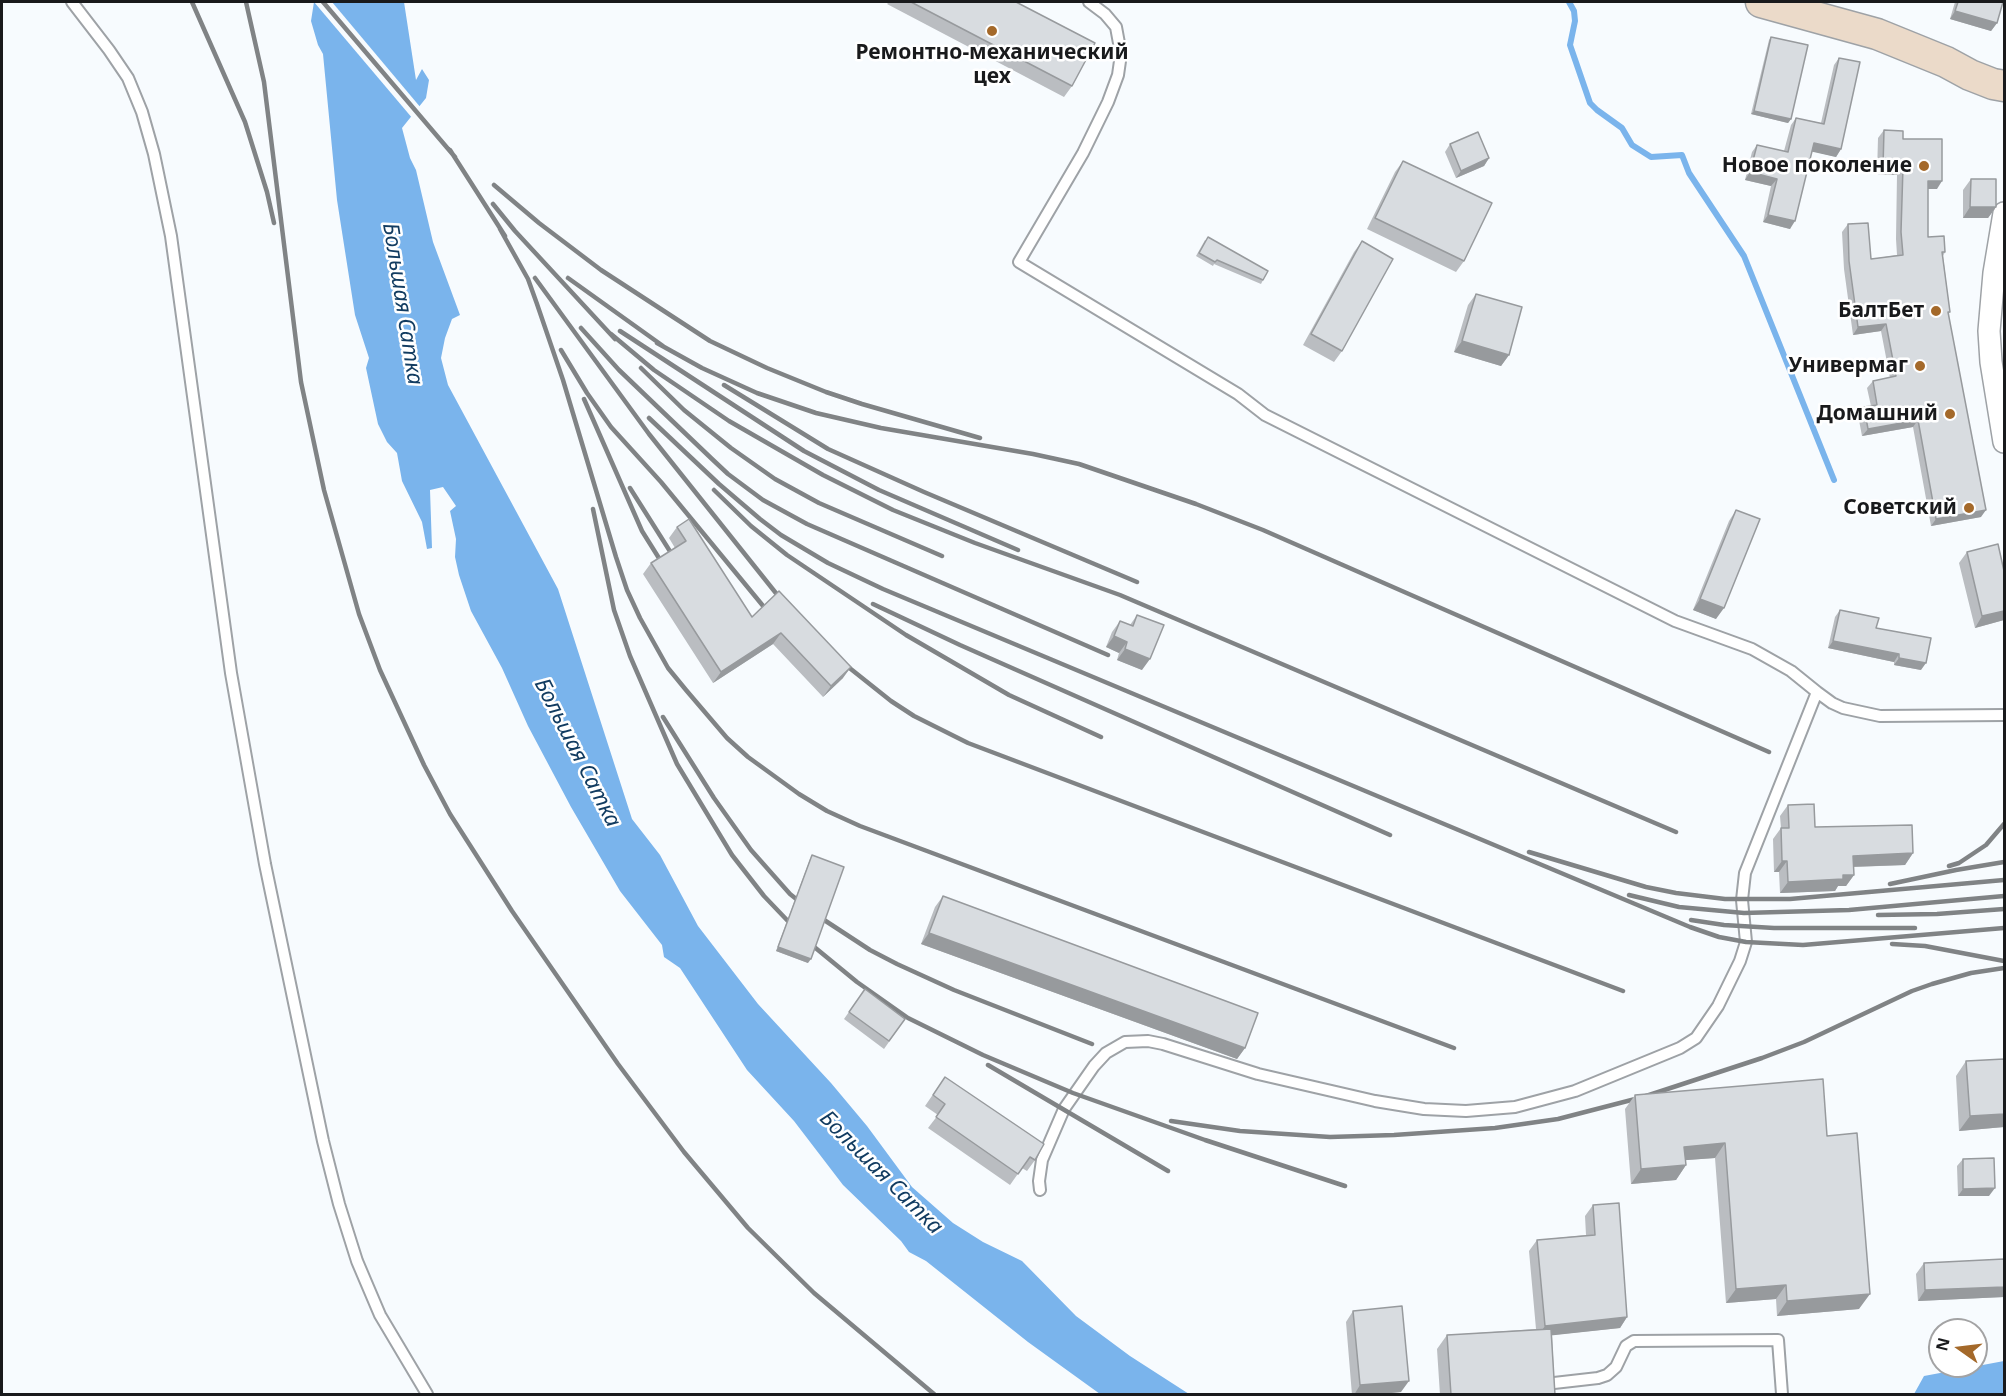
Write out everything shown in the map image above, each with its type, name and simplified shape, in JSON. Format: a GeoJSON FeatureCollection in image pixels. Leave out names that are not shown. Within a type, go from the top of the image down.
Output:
{"type":"FeatureCollection","features":[{"type":"Feature","properties":{"kind":"street"},"geometry":{"type":"LineString","coordinates":[[1761,2],[1877,34],[1946,62],[1970,75],[2004,86]]}},
{"type":"Feature","properties":{"kind":"street"},"geometry":{"type":"LineString","coordinates":[[2004,213],[1994,273],[1989,331],[1991,362],[2004,442]]}},
{"type":"Feature","properties":{"kind":"lane"},"geometry":{"type":"LineString","coordinates":[[72,2],[128,78],[142,112],[154,154],[171,236],[231,673],[265,864],[323,1141],[357,1261],[380,1315],[427,1395]]}},
{"type":"Feature","properties":{"kind":"lane"},"geometry":{"type":"LineString","coordinates":[[1089,2],[1105,14],[1116,27],[1121,54],[1118,75],[1108,102],[1083,153],[1019,262],[1238,394],[1265,415],[1675,621],[1752,649],[1791,671],[1832,703],[1880,716],[2004,715]]}},
{"type":"Feature","properties":{"kind":"lane"},"geometry":{"type":"LineString","coordinates":[[1040,1190],[1042,1160],[1064,1109],[1094,1066],[1106,1053],[1125,1042],[1148,1041],[1163,1044],[1258,1074],[1375,1101],[1424,1109],[1466,1111],[1515,1107],[1575,1091],[1660,1057],[1696,1038],[1718,1006],[1740,961],[1746,942],[1742,900],[1745,873],[1817,692]]}},
{"type":"Feature","properties":{"kind":"lane"},"geometry":{"type":"LineString","coordinates":[[1554,1383],[1607,1375],[1616,1367],[1626,1346],[1634,1341],[1778,1340],[1782,1395]]}},
{"type":"Feature","properties":{"kind":"water","name":"Большая Сатка"},"geometry":{"type":"Polygon","coordinates":[[[314,2],[404,2],[416,80],[422,69],[429,80],[426,98],[402,128],[410,158],[416,170],[433,242],[460,315],[452,319],[441,358],[448,385],[558,589],[632,819],[660,855],[698,926],[758,1004],[831,1083],[867,1126],[912,1187],[953,1223],[983,1242],[1022,1261],[1076,1316],[1130,1356],[1189,1394],[1100,1394],[1028,1342],[926,1261],[909,1252],[901,1241],[843,1185],[794,1121],[747,1070],[680,968],[664,957],[662,945],[620,891],[571,807],[471,611],[455,557],[456,539],[450,511],[456,506],[443,487],[430,490],[432,548],[427,549],[422,522],[402,481],[397,453],[387,442],[378,424],[366,368],[369,358],[355,315],[337,200],[323,54],[311,21],[314,2]]]}},
{"type":"Feature","properties":{"kind":"water"},"geometry":{"type":"Polygon","coordinates":[[[2004,1361],[2004,1394],[1914,1394],[1924,1376],[1928,1375],[1928,1378],[1988,1378],[1988,1364],[2004,1361]]]}},
{"type":"Feature","properties":{"kind":"pier"},"geometry":{"type":"Polygon","coordinates":[[[314,2],[332,2],[421,108],[413,119],[314,2]]]}},
{"type":"Feature","properties":{"kind":"building","name":"Ремонтно-механический цех"},"geometry":{"type":"Polygon","coordinates":[[[911,2],[1016,2],[1095,43],[1072,86],[911,2]]]}},
{"type":"Feature","properties":{"kind":"building"},"geometry":{"type":"Polygon","coordinates":[[[1958,2],[2003,2],[1997,23],[1955,11],[1958,2]]]}},
{"type":"Feature","properties":{"kind":"building"},"geometry":{"type":"Polygon","coordinates":[[[1771,37],[1808,45],[1791,119],[1754,111],[1771,37]]]}},
{"type":"Feature","properties":{"kind":"building"},"geometry":{"type":"Polygon","coordinates":[[[1839,58],[1860,62],[1841,149],[1814,143],[1795,221],[1768,215],[1777,179],[1750,172],[1757,145],[1788,152],[1796,118],[1824,124],[1839,58]]]}},
{"type":"Feature","properties":{"kind":"building"},"geometry":{"type":"Polygon","coordinates":[[[1884,130],[1903,131],[1903,139],[1942,139],[1942,181],[1928,181],[1928,237],[1944,236],[1945,252],[1942,252],[1950,312],[1948,312],[1986,510],[1936,519],[1918,420],[1868,429],[1864,407],[1877,405],[1873,381],[1896,376],[1886,324],[1858,327],[1849,261],[1848,224],[1868,223],[1871,259],[1903,255],[1901,232],[1903,167],[1883,167],[1884,130]]]}},
{"type":"Feature","properties":{"kind":"building"},"geometry":{"type":"Polygon","coordinates":[[[1478,132],[1489,158],[1461,171],[1450,144],[1478,132]]]}},
{"type":"Feature","properties":{"kind":"building"},"geometry":{"type":"Polygon","coordinates":[[[1403,161],[1492,203],[1464,261],[1375,218],[1403,161]]]}},
{"type":"Feature","properties":{"kind":"building"},"geometry":{"type":"Polygon","coordinates":[[[1971,179],[1996,179],[1996,207],[1970,207],[1971,179]]]}},
{"type":"Feature","properties":{"kind":"building"},"geometry":{"type":"Polygon","coordinates":[[[1208,237],[1268,271],[1263,280],[1217,260],[1215,262],[1199,253],[1208,237]]]}},
{"type":"Feature","properties":{"kind":"building"},"geometry":{"type":"Polygon","coordinates":[[[1362,241],[1393,259],[1342,351],[1311,334],[1362,241]]]}},
{"type":"Feature","properties":{"kind":"building"},"geometry":{"type":"Polygon","coordinates":[[[1476,294],[1522,307],[1509,355],[1462,341],[1476,294]]]}},
{"type":"Feature","properties":{"kind":"building"},"geometry":{"type":"Polygon","coordinates":[[[1736,510],[1760,519],[1724,608],[1700,599],[1736,510]]]}},
{"type":"Feature","properties":{"kind":"building"},"geometry":{"type":"Polygon","coordinates":[[[689,519],[752,617],[779,591],[851,667],[831,686],[781,633],[721,672],[651,563],[686,541],[677,527],[689,519]]]}},
{"type":"Feature","properties":{"kind":"building"},"geometry":{"type":"Polygon","coordinates":[[[1998,544],[2004,571],[2004,611],[1982,616],[1967,552],[1998,544]]]}},
{"type":"Feature","properties":{"kind":"building"},"geometry":{"type":"Polygon","coordinates":[[[1840,610],[1879,618],[1876,628],[1931,638],[1926,663],[1899,658],[1899,654],[1833,641],[1840,610]]]}},
{"type":"Feature","properties":{"kind":"building"},"geometry":{"type":"Polygon","coordinates":[[[1137,615],[1164,625],[1150,659],[1125,649],[1127,642],[1114,636],[1120,621],[1133,626],[1137,615]]]}},
{"type":"Feature","properties":{"kind":"building"},"geometry":{"type":"Polygon","coordinates":[[[1814,804],[1815,827],[1912,825],[1913,853],[1853,856],[1854,875],[1843,875],[1843,879],[1788,882],[1787,861],[1782,861],[1781,828],[1789,828],[1788,805],[1814,804]]]}},
{"type":"Feature","properties":{"kind":"building"},"geometry":{"type":"Polygon","coordinates":[[[812,855],[844,867],[811,959],[778,947],[812,855]]]}},
{"type":"Feature","properties":{"kind":"building"},"geometry":{"type":"Polygon","coordinates":[[[943,896],[1258,1013],[1245,1048],[929,933],[943,896]]]}},
{"type":"Feature","properties":{"kind":"building"},"geometry":{"type":"Polygon","coordinates":[[[865,989],[905,1019],[889,1041],[849,1012],[865,989]]]}},
{"type":"Feature","properties":{"kind":"building"},"geometry":{"type":"Polygon","coordinates":[[[2004,1059],[2004,1114],[1970,1116],[1966,1061],[2004,1059]]]}},
{"type":"Feature","properties":{"kind":"building"},"geometry":{"type":"Polygon","coordinates":[[[945,1077],[1044,1144],[1035,1160],[1030,1157],[1018,1174],[936,1117],[945,1104],[933,1095],[945,1077]]]}},
{"type":"Feature","properties":{"kind":"building"},"geometry":{"type":"Polygon","coordinates":[[[1823,1079],[1827,1136],[1857,1133],[1870,1294],[1787,1301],[1786,1285],[1736,1289],[1725,1143],[1684,1147],[1686,1165],[1641,1169],[1635,1095],[1823,1079]]]}},
{"type":"Feature","properties":{"kind":"building"},"geometry":{"type":"Polygon","coordinates":[[[1994,1158],[1995,1188],[1963,1189],[1963,1159],[1994,1158]]]}},
{"type":"Feature","properties":{"kind":"building"},"geometry":{"type":"Polygon","coordinates":[[[1619,1203],[1627,1317],[1545,1326],[1537,1240],[1595,1235],[1593,1205],[1619,1203]]]}},
{"type":"Feature","properties":{"kind":"building"},"geometry":{"type":"Polygon","coordinates":[[[2004,1259],[2004,1287],[1925,1290],[1924,1263],[2004,1259]]]}},
{"type":"Feature","properties":{"kind":"building"},"geometry":{"type":"Polygon","coordinates":[[[1402,1306],[1409,1381],[1360,1385],[1353,1311],[1402,1306]]]}},
{"type":"Feature","properties":{"kind":"building"},"geometry":{"type":"Polygon","coordinates":[[[1551,1329],[1555,1395],[1451,1395],[1447,1335],[1551,1329]]]}},
{"type":"Feature","properties":{"kind":"waterway"},"geometry":{"type":"LineString","coordinates":[[1569,2],[1574,11],[1575,21],[1570,45],[1590,103],[1622,128],[1632,145],[1651,157],[1682,155],[1689,173],[1744,256],[1834,480]]}},
{"type":"Feature","properties":{"kind":"railway"},"geometry":{"type":"LineString","coordinates":[[192,2],[245,122],[267,192],[274,223]]}},
{"type":"Feature","properties":{"kind":"railway"},"geometry":{"type":"LineString","coordinates":[[246,2],[264,82],[301,382],[324,490],[359,614],[380,670],[424,765],[450,814],[512,911],[618,1064],[684,1152],[748,1228],[814,1293],[934,1394]]}},
{"type":"Feature","properties":{"kind":"railway"},"geometry":{"type":"LineString","coordinates":[[323,2],[455,157]]}},
{"type":"Feature","properties":{"kind":"railway"},"geometry":{"type":"LineString","coordinates":[[450,150],[505,236]]}},
{"type":"Feature","properties":{"kind":"railway"},"geometry":{"type":"LineString","coordinates":[[494,185],[601,270],[710,341],[826,392],[980,438]]}},
{"type":"Feature","properties":{"kind":"railway"},"geometry":{"type":"LineString","coordinates":[[493,204],[615,339]]}},
{"type":"Feature","properties":{"kind":"railway"},"geometry":{"type":"LineString","coordinates":[[500,229],[528,279],[537,304],[563,380],[616,557],[627,590],[640,618],[668,668],[727,738],[748,757],[799,794],[827,811],[860,826],[1454,1048]]}},
{"type":"Feature","properties":{"kind":"railway"},"geometry":{"type":"LineString","coordinates":[[535,278],[649,434],[787,607]]}},
{"type":"Feature","properties":{"kind":"railway"},"geometry":{"type":"LineString","coordinates":[[568,278],[663,346]]}},
{"type":"Feature","properties":{"kind":"railway"},"geometry":{"type":"LineString","coordinates":[[581,328],[619,370],[712,459],[763,500],[807,524],[1108,655]]}},
{"type":"Feature","properties":{"kind":"railway"},"geometry":{"type":"LineString","coordinates":[[620,331],[804,451],[879,490],[1018,550]]}},
{"type":"Feature","properties":{"kind":"railway"},"geometry":{"type":"LineString","coordinates":[[611,334],[654,370],[729,421],[823,475],[893,510],[975,543],[1120,595],[1676,832]]}},
{"type":"Feature","properties":{"kind":"railway"},"geometry":{"type":"LineString","coordinates":[[657,343],[702,368],[757,393],[816,413],[881,428],[1079,464],[1196,504],[1263,530],[1769,752]]}},
{"type":"Feature","properties":{"kind":"railway"},"geometry":{"type":"LineString","coordinates":[[561,350],[611,427],[661,482],[773,618]]}},
{"type":"Feature","properties":{"kind":"railway"},"geometry":{"type":"LineString","coordinates":[[641,368],[684,410],[731,448],[775,479],[819,503],[942,556]]}},
{"type":"Feature","properties":{"kind":"railway"},"geometry":{"type":"LineString","coordinates":[[724,385],[828,449],[1137,582]]}},
{"type":"Feature","properties":{"kind":"railway"},"geometry":{"type":"LineString","coordinates":[[584,399],[642,531],[667,571]]}},
{"type":"Feature","properties":{"kind":"railway"},"geometry":{"type":"LineString","coordinates":[[649,418],[760,519],[781,535],[828,563],[883,589],[1690,927],[1719,937],[1746,942],[1803,945],[2004,928]]}},
{"type":"Feature","properties":{"kind":"railway"},"geometry":{"type":"LineString","coordinates":[[630,488],[678,564]]}},
{"type":"Feature","properties":{"kind":"railway"},"geometry":{"type":"LineString","coordinates":[[714,490],[751,526],[787,555],[906,635],[1009,695],[1101,737]]}},
{"type":"Feature","properties":{"kind":"railway"},"geometry":{"type":"LineString","coordinates":[[593,509],[614,610],[630,656],[677,764],[732,855],[764,896],[807,941],[857,982],[908,1018],[983,1055],[1073,1093],[1345,1186]]}},
{"type":"Feature","properties":{"kind":"railway"},"geometry":{"type":"LineString","coordinates":[[873,604],[960,645],[1390,835]]}},
{"type":"Feature","properties":{"kind":"railway"},"geometry":{"type":"LineString","coordinates":[[837,658],[891,701],[914,716],[968,743],[1623,991]]}},
{"type":"Feature","properties":{"kind":"railway"},"geometry":{"type":"LineString","coordinates":[[663,717],[714,798],[751,850],[790,894],[815,914],[870,950],[897,964],[954,990],[1092,1044]]}},
{"type":"Feature","properties":{"kind":"railway"},"geometry":{"type":"LineString","coordinates":[[1949,866],[1959,863],[1986,845],[2004,824]]}},
{"type":"Feature","properties":{"kind":"railway"},"geometry":{"type":"LineString","coordinates":[[1529,852],[1646,887],[1725,899],[1790,899],[2004,880]]}},
{"type":"Feature","properties":{"kind":"railway"},"geometry":{"type":"LineString","coordinates":[[1890,884],[2004,862]]}},
{"type":"Feature","properties":{"kind":"railway"},"geometry":{"type":"LineString","coordinates":[[1629,895],[1679,907],[1744,913],[1849,910],[2004,896]]}},
{"type":"Feature","properties":{"kind":"railway"},"geometry":{"type":"LineString","coordinates":[[1878,915],[1937,914],[2004,909]]}},
{"type":"Feature","properties":{"kind":"railway"},"geometry":{"type":"LineString","coordinates":[[1691,920],[1724,925],[1774,928],[1915,928]]}},
{"type":"Feature","properties":{"kind":"railway"},"geometry":{"type":"LineString","coordinates":[[1892,944],[1925,946],[2004,961]]}},
{"type":"Feature","properties":{"kind":"railway"},"geometry":{"type":"LineString","coordinates":[[1171,1121],[1240,1131],[1330,1137],[1495,1128],[1558,1119],[1643,1097],[1762,1058],[1804,1042],[1912,991],[1932,984],[1971,973],[2004,968]]}},
{"type":"Feature","properties":{"kind":"railway"},"geometry":{"type":"LineString","coordinates":[[988,1065],[1168,1171]]}},
{"type":"Feature","properties":{"kind":"place","name":"Ремонтно-механический цех"},"geometry":{"type":"Point","coordinates":[992,31]}},
{"type":"Feature","properties":{"kind":"place","name":"Новое поколение"},"geometry":{"type":"Point","coordinates":[1924,166]}},
{"type":"Feature","properties":{"kind":"place","name":"БалтБет"},"geometry":{"type":"Point","coordinates":[1936,311]}},
{"type":"Feature","properties":{"kind":"place","name":"Универмаг"},"geometry":{"type":"Point","coordinates":[1920,366]}},
{"type":"Feature","properties":{"kind":"place","name":"Домашний"},"geometry":{"type":"Point","coordinates":[1950,414]}},
{"type":"Feature","properties":{"kind":"place","name":"Советский"},"geometry":{"type":"Point","coordinates":[1969,508]}}]}
